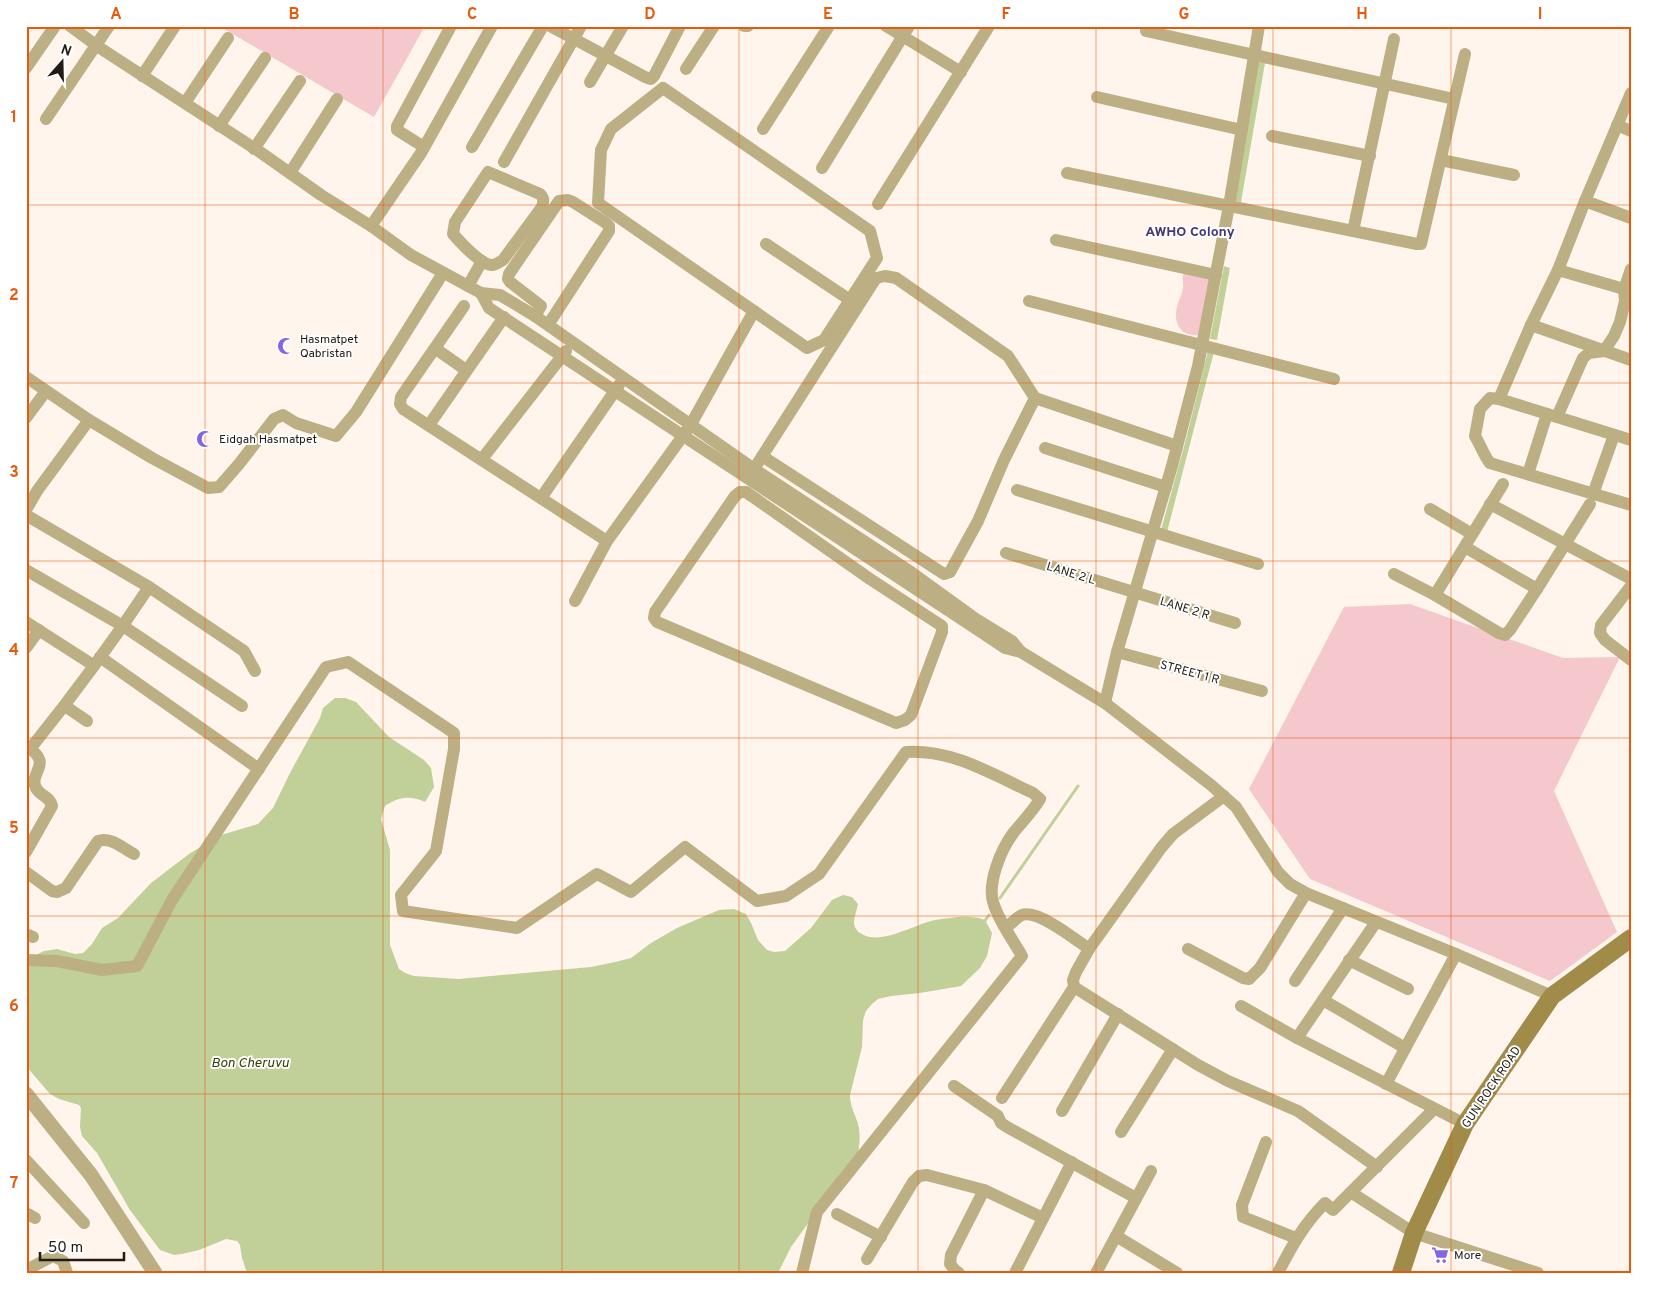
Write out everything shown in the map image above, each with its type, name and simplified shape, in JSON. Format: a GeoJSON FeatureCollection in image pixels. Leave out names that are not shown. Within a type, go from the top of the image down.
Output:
{"type":"FeatureCollection","features":[{"type":"Feature","properties":{"kind":"main road","name":"GUN ROCK ROAD"},"geometry":{"type":"LineString","coordinates":[[1402,1273],[1414,1233],[1465,1124],[1552,996],[1631,938]]}},
{"type":"Feature","properties":{"kind":"street"},"geometry":{"type":"LineString","coordinates":[[26,68],[55,26]]}},
{"type":"Feature","properties":{"kind":"street"},"geometry":{"type":"LineString","coordinates":[[70,26],[321,195],[372,226],[411,254],[481,293],[500,295],[535,316],[623,379],[687,431],[888,568],[974,623]]}},
{"type":"Feature","properties":{"kind":"street"},"geometry":{"type":"LineString","coordinates":[[46,119],[110,26]]}},
{"type":"Feature","properties":{"kind":"street"},"geometry":{"type":"LineString","coordinates":[[142,76],[175,26]]}},
{"type":"Feature","properties":{"kind":"street"},"geometry":{"type":"LineString","coordinates":[[424,147],[397,130],[396,126],[451,26]]}},
{"type":"Feature","properties":{"kind":"street"},"geometry":{"type":"LineString","coordinates":[[372,226],[424,147],[492,26]]}},
{"type":"Feature","properties":{"kind":"street"},"geometry":{"type":"LineString","coordinates":[[472,147],[543,26]]}},
{"type":"Feature","properties":{"kind":"street"},"geometry":{"type":"LineString","coordinates":[[550,26],[645,78],[654,76],[680,26]]}},
{"type":"Feature","properties":{"kind":"street"},"geometry":{"type":"LineString","coordinates":[[504,162],[581,26]]}},
{"type":"Feature","properties":{"kind":"street"},"geometry":{"type":"LineString","coordinates":[[590,82],[623,26]]}},
{"type":"Feature","properties":{"kind":"street"},"geometry":{"type":"LineString","coordinates":[[686,69],[714,26]]}},
{"type":"Feature","properties":{"kind":"street"},"geometry":{"type":"LineString","coordinates":[[763,130],[829,26]]}},
{"type":"Feature","properties":{"kind":"street"},"geometry":{"type":"LineString","coordinates":[[886,26],[906,31],[961,72]]}},
{"type":"Feature","properties":{"kind":"street"},"geometry":{"type":"LineString","coordinates":[[878,204],[989,26]]}},
{"type":"Feature","properties":{"kind":"street"},"geometry":{"type":"LineString","coordinates":[[1105,704],[1117,652],[1166,487],[1203,344],[1229,206],[1259,26]]}},
{"type":"Feature","properties":{"kind":"street"},"geometry":{"type":"LineString","coordinates":[[822,168],[906,31]]}},
{"type":"Feature","properties":{"kind":"street"},"geometry":{"type":"LineString","coordinates":[[1146,31],[1454,99]]}},
{"type":"Feature","properties":{"kind":"street"},"geometry":{"type":"LineString","coordinates":[[185,103],[228,38]]}},
{"type":"Feature","properties":{"kind":"street"},"geometry":{"type":"LineString","coordinates":[[1353,231],[1394,39]]}},
{"type":"Feature","properties":{"kind":"street"},"geometry":{"type":"LineString","coordinates":[[1067,173],[1421,244],[1465,54]]}},
{"type":"Feature","properties":{"kind":"street"},"geometry":{"type":"LineString","coordinates":[[219,126],[265,58]]}},
{"type":"Feature","properties":{"kind":"street"},"geometry":{"type":"LineString","coordinates":[[254,149],[300,80]]}},
{"type":"Feature","properties":{"kind":"street"},"geometry":{"type":"LineString","coordinates":[[663,88],[870,230],[877,258],[824,340],[807,348],[754,312],[598,203],[601,150],[611,129],[663,88]]}},
{"type":"Feature","properties":{"kind":"street"},"geometry":{"type":"LineString","coordinates":[[1500,399],[1531,325],[1558,270],[1631,93]]}},
{"type":"Feature","properties":{"kind":"street"},"geometry":{"type":"LineString","coordinates":[[1098,97],[1242,130]]}},
{"type":"Feature","properties":{"kind":"street"},"geometry":{"type":"LineString","coordinates":[[290,173],[337,99]]}},
{"type":"Feature","properties":{"kind":"street"},"geometry":{"type":"LineString","coordinates":[[1617,126],[1631,132]]}},
{"type":"Feature","properties":{"kind":"street"},"geometry":{"type":"LineString","coordinates":[[1272,136],[1370,156]]}},
{"type":"Feature","properties":{"kind":"street"},"geometry":{"type":"LineString","coordinates":[[1441,160],[1514,175]]}},
{"type":"Feature","properties":{"kind":"street"},"geometry":{"type":"LineString","coordinates":[[488,172],[540,194],[544,202],[503,260],[497,264],[490,265],[482,261],[453,234],[455,222],[488,172]]}},
{"type":"Feature","properties":{"kind":"street"},"geometry":{"type":"LineString","coordinates":[[535,316],[541,306],[510,282],[508,279],[509,274],[559,201],[568,200],[606,223],[609,226],[609,231],[548,325]]}},
{"type":"Feature","properties":{"kind":"street"},"geometry":{"type":"LineString","coordinates":[[1585,201],[1631,218]]}},
{"type":"Feature","properties":{"kind":"street"},"geometry":{"type":"LineString","coordinates":[[1056,240],[1216,274]]}},
{"type":"Feature","properties":{"kind":"street"},"geometry":{"type":"LineString","coordinates":[[766,244],[850,300]]}},
{"type":"Feature","properties":{"kind":"street"},"geometry":{"type":"LineString","coordinates":[[468,286],[482,261]]}},
{"type":"Feature","properties":{"kind":"street"},"geometry":{"type":"LineString","coordinates":[[1528,474],[1552,415],[1583,358],[1589,353],[1604,351],[1614,336],[1620,322],[1631,269]]}},
{"type":"Feature","properties":{"kind":"street"},"geometry":{"type":"LineString","coordinates":[[1558,270],[1627,291]]}},
{"type":"Feature","properties":{"kind":"street"},"geometry":{"type":"LineString","coordinates":[[26,377],[89,420],[193,481],[208,488],[219,487],[274,419],[283,415],[296,423],[336,436],[356,412],[443,272]]}},
{"type":"Feature","properties":{"kind":"street"},"geometry":{"type":"LineString","coordinates":[[754,469],[876,278],[885,276],[896,278],[1008,356],[1035,398],[1177,446]]}},
{"type":"Feature","properties":{"kind":"street"},"geometry":{"type":"LineString","coordinates":[[481,293],[489,308],[615,391],[754,469],[888,568],[925,574],[930,566]]}},
{"type":"Feature","properties":{"kind":"street"},"geometry":{"type":"LineString","coordinates":[[1029,301],[1334,379]]}},
{"type":"Feature","properties":{"kind":"street"},"geometry":{"type":"LineString","coordinates":[[464,306],[401,397],[400,404],[403,408],[608,541]]}},
{"type":"Feature","properties":{"kind":"street"},"geometry":{"type":"LineString","coordinates":[[575,601],[608,541],[687,431],[754,312]]}},
{"type":"Feature","properties":{"kind":"street"},"geometry":{"type":"LineString","coordinates":[[429,425],[504,317]]}},
{"type":"Feature","properties":{"kind":"street"},"geometry":{"type":"LineString","coordinates":[[1531,325],[1631,360]]}},
{"type":"Feature","properties":{"kind":"street"},"geometry":{"type":"LineString","coordinates":[[482,459],[572,342]]}},
{"type":"Feature","properties":{"kind":"street"},"geometry":{"type":"LineString","coordinates":[[436,349],[466,370]]}},
{"type":"Feature","properties":{"kind":"street"},"geometry":{"type":"LineString","coordinates":[[540,498],[623,379]]}},
{"type":"Feature","properties":{"kind":"street"},"geometry":{"type":"LineString","coordinates":[[26,418],[46,391]]}},
{"type":"Feature","properties":{"kind":"street"},"geometry":{"type":"LineString","coordinates":[[944,595],[939,582],[944,574],[950,572],[978,521],[1004,460],[1035,398]]}},
{"type":"Feature","properties":{"kind":"street"},"geometry":{"type":"LineString","coordinates":[[1631,440],[1500,399],[1490,398],[1480,409],[1475,436],[1490,463],[1528,474],[1592,499],[1631,505]]}},
{"type":"Feature","properties":{"kind":"street"},"geometry":{"type":"LineString","coordinates":[[26,510],[37,491],[89,420]]}},
{"type":"Feature","properties":{"kind":"street"},"geometry":{"type":"LineString","coordinates":[[1394,574],[1505,635],[1537,589],[1592,499],[1614,435]]}},
{"type":"Feature","properties":{"kind":"street"},"geometry":{"type":"LineString","coordinates":[[1046,448],[1166,487]]}},
{"type":"Feature","properties":{"kind":"street"},"geometry":{"type":"LineString","coordinates":[[762,456],[944,574]]}},
{"type":"Feature","properties":{"kind":"street"},"geometry":{"type":"LineString","coordinates":[[1435,595],[1502,484]]}},
{"type":"Feature","properties":{"kind":"street"},"geometry":{"type":"LineString","coordinates":[[1017,490],[1258,564]]}},
{"type":"Feature","properties":{"kind":"street"},"geometry":{"type":"LineString","coordinates":[[740,492],[746,492],[870,580],[886,589],[942,626],[943,629],[911,715],[905,720],[896,723],[663,625],[654,618],[660,604],[735,496],[740,492]]}},
{"type":"Feature","properties":{"kind":"street"},"geometry":{"type":"LineString","coordinates":[[1490,504],[1631,579]]}},
{"type":"Feature","properties":{"kind":"street"},"geometry":{"type":"LineString","coordinates":[[1430,509],[1472,534]]}},
{"type":"Feature","properties":{"kind":"street"},"geometry":{"type":"LineString","coordinates":[[26,515],[149,587],[244,651],[255,671]]}},
{"type":"Feature","properties":{"kind":"street"},"geometry":{"type":"LineString","coordinates":[[1465,547],[1537,589]]}},
{"type":"Feature","properties":{"kind":"street","name":"LANE 2 L"},"geometry":{"type":"LineString","coordinates":[[1006,553],[1135,593]]}},
{"type":"Feature","properties":{"kind":"street"},"geometry":{"type":"LineString","coordinates":[[870,580],[888,568]]}},
{"type":"Feature","properties":{"kind":"street"},"geometry":{"type":"LineString","coordinates":[[886,589],[888,568]]}},
{"type":"Feature","properties":{"kind":"street"},"geometry":{"type":"LineString","coordinates":[[26,570],[123,626],[242,706]]}},
{"type":"Feature","properties":{"kind":"street"},"geometry":{"type":"LineString","coordinates":[[911,572],[944,595],[1005,648],[1021,652],[1105,704],[1224,796],[1236,807],[1278,872],[1290,884],[1306,893],[1456,954],[1552,996]]}},
{"type":"Feature","properties":{"kind":"street"},"geometry":{"type":"LineString","coordinates":[[1631,586],[1602,625],[1600,633],[1605,640],[1631,660]]}},
{"type":"Feature","properties":{"kind":"street"},"geometry":{"type":"LineString","coordinates":[[26,852],[52,806],[50,800],[37,791],[35,786],[40,759],[28,747],[64,706],[123,626],[149,587]]}},
{"type":"Feature","properties":{"kind":"street","name":"LANE 2 R"},"geometry":{"type":"LineString","coordinates":[[1135,593],[1235,623]]}},
{"type":"Feature","properties":{"kind":"street"},"geometry":{"type":"LineString","coordinates":[[26,622],[97,661],[259,769]]}},
{"type":"Feature","properties":{"kind":"street"},"geometry":{"type":"LineString","coordinates":[[26,648],[39,630]]}},
{"type":"Feature","properties":{"kind":"street","name":"STREET 1 R"},"geometry":{"type":"LineString","coordinates":[[1117,652],[1262,692]]}},
{"type":"Feature","properties":{"kind":"street"},"geometry":{"type":"LineString","coordinates":[[26,960],[57,961],[102,970],[137,966],[172,900],[326,667],[348,662],[454,734],[454,749],[436,851],[401,894],[403,910],[517,928],[597,874],[631,892],[685,847],[756,901],[786,896],[820,874],[906,752],[936,752],[970,763],[1033,792],[1040,798],[1035,807],[1012,834],[997,864],[992,883],[993,904],[1022,956],[817,1212],[802,1273]]}},
{"type":"Feature","properties":{"kind":"street"},"geometry":{"type":"LineString","coordinates":[[64,706],[87,721]]}},
{"type":"Feature","properties":{"kind":"street"},"geometry":{"type":"LineString","coordinates":[[1002,1098],[1074,987],[1073,980],[1076,972],[1089,949],[1161,848],[1173,834],[1224,796]]}},
{"type":"Feature","properties":{"kind":"street"},"geometry":{"type":"LineString","coordinates":[[26,872],[52,891],[57,892],[66,888],[98,841],[102,839],[134,854]]}},
{"type":"Feature","properties":{"kind":"street"},"geometry":{"type":"LineString","coordinates":[[1188,949],[1243,978],[1249,979],[1260,968],[1306,893]]}},
{"type":"Feature","properties":{"kind":"street"},"geometry":{"type":"LineString","coordinates":[[1295,981],[1343,908]]}},
{"type":"Feature","properties":{"kind":"street"},"geometry":{"type":"LineString","coordinates":[[1006,928],[1022,915],[1034,915],[1045,920],[1089,949]]}},
{"type":"Feature","properties":{"kind":"street"},"geometry":{"type":"LineString","coordinates":[[1296,1038],[1376,922]]}},
{"type":"Feature","properties":{"kind":"street"},"geometry":{"type":"LineString","coordinates":[[1386,1084],[1456,954]]}},
{"type":"Feature","properties":{"kind":"street"},"geometry":{"type":"LineString","coordinates":[[1349,960],[1408,989]]}},
{"type":"Feature","properties":{"kind":"street"},"geometry":{"type":"LineString","coordinates":[[1074,987],[1228,1081],[1298,1111],[1377,1167]]}},
{"type":"Feature","properties":{"kind":"street"},"geometry":{"type":"LineString","coordinates":[[1323,1000],[1405,1048]]}},
{"type":"Feature","properties":{"kind":"street"},"geometry":{"type":"LineString","coordinates":[[1241,1006],[1296,1038],[1465,1124]]}},
{"type":"Feature","properties":{"kind":"street"},"geometry":{"type":"LineString","coordinates":[[1062,1112],[1118,1014]]}},
{"type":"Feature","properties":{"kind":"street"},"geometry":{"type":"LineString","coordinates":[[1121,1132],[1173,1049]]}},
{"type":"Feature","properties":{"kind":"street"},"geometry":{"type":"LineString","coordinates":[[954,1086],[998,1116],[1001,1123],[1007,1127],[1136,1198]]}},
{"type":"Feature","properties":{"kind":"street"},"geometry":{"type":"LineString","coordinates":[[26,1094],[91,1175],[155,1273]]}},
{"type":"Feature","properties":{"kind":"street"},"geometry":{"type":"LineString","coordinates":[[1278,1273],[1296,1238],[1314,1214],[1325,1203],[1333,1210],[1434,1109]]}},
{"type":"Feature","properties":{"kind":"street"},"geometry":{"type":"LineString","coordinates":[[1266,1142],[1242,1204],[1243,1217],[1296,1238]]}},
{"type":"Feature","properties":{"kind":"street"},"geometry":{"type":"LineString","coordinates":[[26,1160],[84,1223]]}},
{"type":"Feature","properties":{"kind":"street"},"geometry":{"type":"LineString","coordinates":[[1015,1273],[1072,1162]]}},
{"type":"Feature","properties":{"kind":"street"},"geometry":{"type":"LineString","coordinates":[[1096,1273],[1151,1171]]}},
{"type":"Feature","properties":{"kind":"street"},"geometry":{"type":"LineString","coordinates":[[868,1259],[913,1182],[919,1176],[927,1175],[984,1190],[1043,1218]]}},
{"type":"Feature","properties":{"kind":"street"},"geometry":{"type":"LineString","coordinates":[[959,1273],[950,1264],[951,1255],[984,1190]]}},
{"type":"Feature","properties":{"kind":"street"},"geometry":{"type":"LineString","coordinates":[[1352,1193],[1414,1233],[1535,1272]]}},
{"type":"Feature","properties":{"kind":"street"},"geometry":{"type":"LineString","coordinates":[[837,1214],[880,1237]]}},
{"type":"Feature","properties":{"kind":"street"},"geometry":{"type":"LineString","coordinates":[[1116,1236],[1178,1273]]}},
{"type":"Feature","properties":{"kind":"street"},"geometry":{"type":"LineString","coordinates":[[26,1270],[53,1256],[63,1261],[67,1273]]}},
{"type":"Feature","properties":{"kind":"shaded area"},"geometry":{"type":"Polygon","coordinates":[[[219,26],[425,26],[374,117],[219,26]]]}},
{"type":"Feature","properties":{"kind":"shaded area"},"geometry":{"type":"Polygon","coordinates":[[[1184,273],[1212,278],[1198,335],[1187,334],[1177,323],[1176,313],[1183,288],[1184,273]]]}},
{"type":"Feature","properties":{"kind":"shaded area"},"geometry":{"type":"Polygon","coordinates":[[[1410,604],[1563,658],[1620,657],[1554,791],[1617,932],[1550,981],[1310,879],[1249,789],[1344,607],[1410,604]]]}},
{"type":"Feature","properties":{"kind":"water"},"geometry":{"type":"Polygon","coordinates":[[[1258,62],[1265,63],[1241,202],[1235,201],[1258,62]]]}},
{"type":"Feature","properties":{"kind":"water"},"geometry":{"type":"Polygon","coordinates":[[[1224,266],[1230,268],[1217,340],[1210,339],[1224,266]]]}},
{"type":"Feature","properties":{"kind":"water"},"geometry":{"type":"Polygon","coordinates":[[[1208,351],[1214,352],[1167,532],[1161,530],[1208,351]]]}},
{"type":"Feature","properties":{"kind":"water","name":"Bon Cheruvu"},"geometry":{"type":"Polygon","coordinates":[[[335,698],[345,698],[356,702],[389,737],[424,760],[431,768],[434,787],[425,802],[414,798],[404,798],[395,801],[385,806],[381,819],[390,850],[390,945],[399,969],[405,973],[414,976],[459,979],[591,967],[631,958],[651,943],[677,928],[719,910],[734,909],[746,914],[758,940],[767,950],[774,952],[785,951],[811,928],[832,900],[843,895],[852,897],[858,904],[854,923],[859,932],[868,937],[887,936],[941,919],[967,917],[985,920],[992,933],[987,956],[980,968],[961,986],[878,999],[866,1011],[863,1020],[862,1047],[850,1095],[851,1104],[858,1122],[860,1140],[858,1154],[791,1247],[778,1273],[247,1273],[240,1245],[237,1241],[226,1239],[199,1250],[174,1255],[160,1250],[130,1210],[97,1153],[82,1136],[80,1127],[81,1108],[79,1105],[50,1094],[26,1066],[26,960],[44,951],[57,949],[75,954],[83,953],[92,944],[102,928],[118,918],[151,883],[189,854],[218,836],[258,824],[273,808],[320,718],[323,708],[335,698]]]}},
{"type":"Feature","properties":{"kind":"waterway"},"geometry":{"type":"LineString","coordinates":[[1000,898],[1078,786]]}},
{"type":"Feature","properties":{"kind":"waterway"},"geometry":{"type":"LineString","coordinates":[[984,922],[989,915]]}},
{"type":"Feature","properties":{"kind":"place","name":"Hasmatpet Qabristan"},"geometry":{"type":"Point","coordinates":[286,346]}},
{"type":"Feature","properties":{"kind":"place","name":"Eidgah Hasmatpet"},"geometry":{"type":"Point","coordinates":[205,439]}},
{"type":"Feature","properties":{"kind":"place","name":"More"},"geometry":{"type":"Point","coordinates":[1440,1255]}},
{"type":"Feature","properties":{"kind":"district","name":"AWHO Colony"},"geometry":{"type":"Point","coordinates":[1190,231]}}]}
